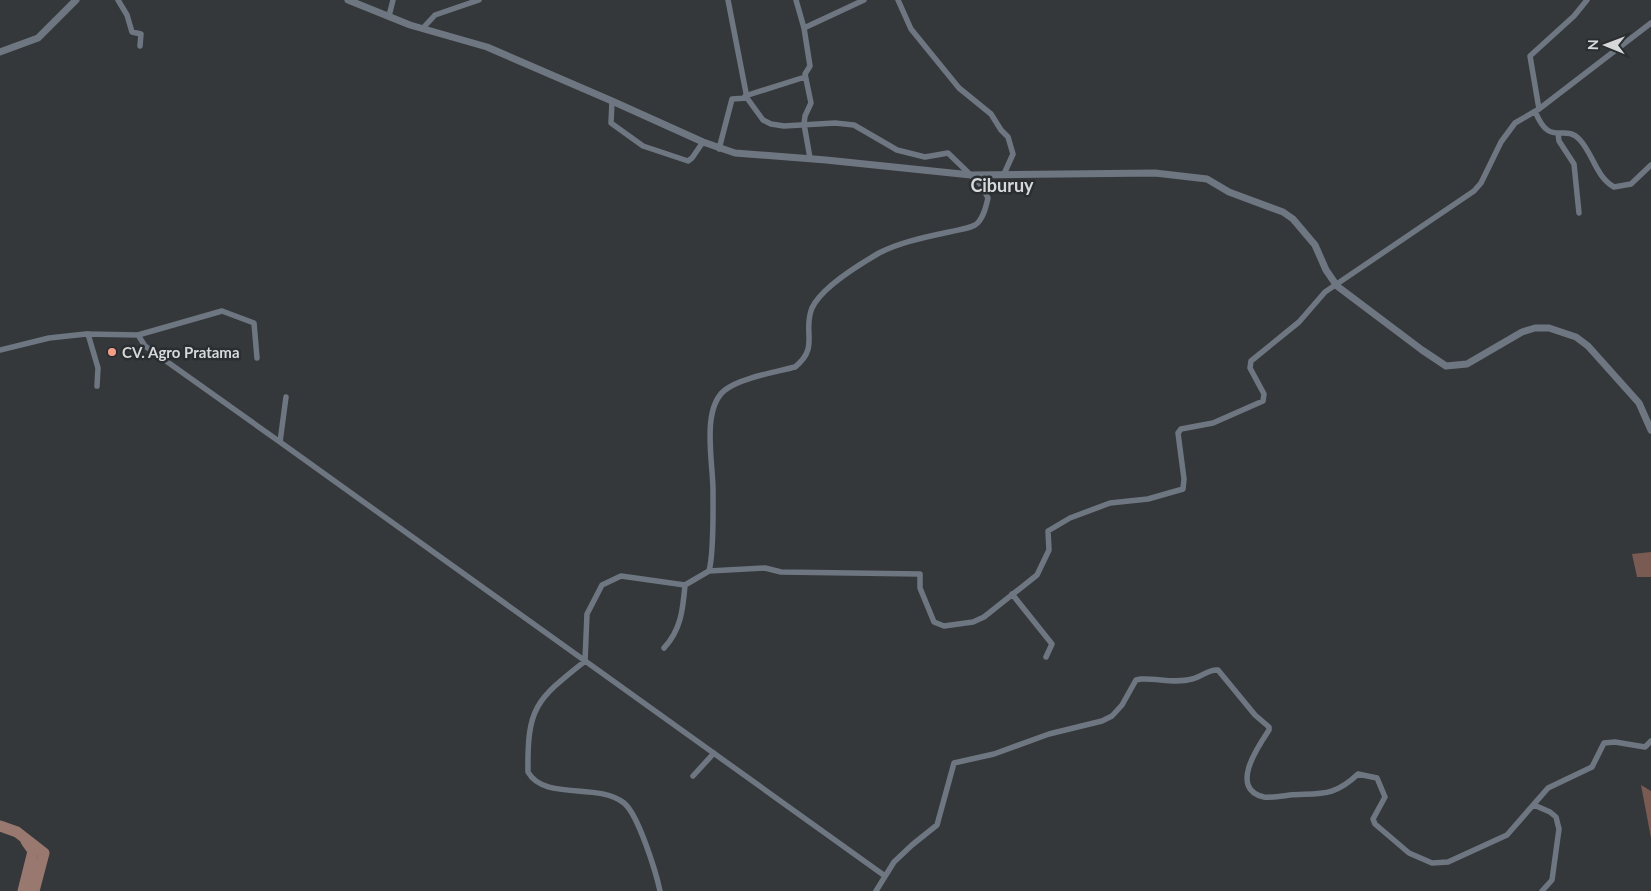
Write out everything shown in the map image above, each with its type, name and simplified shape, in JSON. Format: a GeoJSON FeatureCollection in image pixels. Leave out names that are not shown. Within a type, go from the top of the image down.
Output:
{"type":"FeatureCollection","features":[{"type":"Feature","properties":{"kind":"street"},"geometry":{"type":"LineString","coordinates":[[0,52],[38,38],[76,0]]}},
{"type":"Feature","properties":{"kind":"street"},"geometry":{"type":"LineString","coordinates":[[118,0],[127,15],[132,32],[141,34],[140,46]]}},
{"type":"Feature","properties":{"kind":"street"},"geometry":{"type":"LineString","coordinates":[[348,0],[423,28],[487,48],[612,101],[702,142],[735,154],[810,158],[971,175],[1155,173],[1207,179],[1229,192],[1282,212],[1293,219],[1306,231],[1315,245],[1326,270],[1336,286],[1422,350],[1450,367],[1467,364],[1522,332],[1535,328],[1549,328],[1576,337],[1588,346],[1640,403],[1651,430]]}},
{"type":"Feature","properties":{"kind":"street"},"geometry":{"type":"LineString","coordinates":[[389,16],[393,0]]}},
{"type":"Feature","properties":{"kind":"street"},"geometry":{"type":"LineString","coordinates":[[423,28],[435,15],[479,0]]}},
{"type":"Feature","properties":{"kind":"street"},"geometry":{"type":"LineString","coordinates":[[709,571],[713,489],[711,425],[714,407],[720,395],[736,384],[794,367],[802,361],[810,347],[809,318],[815,302],[821,295],[855,269],[893,247],[974,225],[984,212],[988,198],[971,175],[948,152],[919,156],[897,150],[854,125],[834,123],[784,126],[767,122],[746,97],[743,74],[732,32],[728,0]]}},
{"type":"Feature","properties":{"kind":"street"},"geometry":{"type":"LineString","coordinates":[[796,0],[804,28],[810,66],[805,77],[811,103],[804,116],[810,158]]}},
{"type":"Feature","properties":{"kind":"street"},"geometry":{"type":"LineString","coordinates":[[804,28],[864,0]]}},
{"type":"Feature","properties":{"kind":"street"},"geometry":{"type":"LineString","coordinates":[[898,0],[911,29],[926,50],[959,88],[991,114],[1008,137],[1013,154],[1004,174]]}},
{"type":"Feature","properties":{"kind":"street"},"geometry":{"type":"LineString","coordinates":[[1587,0],[1574,16],[1530,56],[1537,110],[1543,128],[1576,137],[1581,141],[1597,169],[1614,187],[1631,184],[1651,166]]}},
{"type":"Feature","properties":{"kind":"street"},"geometry":{"type":"LineString","coordinates":[[586,661],[587,614],[602,585],[621,576],[685,585],[709,571],[765,568],[781,572],[920,574],[920,588],[926,597],[930,617],[934,622],[944,626],[973,622],[984,617],[1040,571],[1050,550],[1046,533],[1064,521],[1110,503],[1148,499],[1182,489],[1184,479],[1178,433],[1180,428],[1213,423],[1263,401],[1264,394],[1250,368],[1251,361],[1299,322],[1325,292],[1474,191],[1481,183],[1501,142],[1515,123],[1537,110],[1651,23]]}},
{"type":"Feature","properties":{"kind":"street"},"geometry":{"type":"LineString","coordinates":[[719,149],[732,99],[746,97],[805,77]]}},
{"type":"Feature","properties":{"kind":"street"},"geometry":{"type":"LineString","coordinates":[[612,101],[611,123],[643,146],[688,161],[702,142]]}},
{"type":"Feature","properties":{"kind":"street"},"geometry":{"type":"LineString","coordinates":[[1558,133],[1559,141],[1574,164],[1579,213]]}},
{"type":"Feature","properties":{"kind":"street"},"geometry":{"type":"LineString","coordinates":[[0,350],[39,339],[88,334],[138,335],[162,330],[218,312],[226,312],[254,323],[257,358]]}},
{"type":"Feature","properties":{"kind":"street"},"geometry":{"type":"LineString","coordinates":[[88,334],[98,368],[97,386]]}},
{"type":"Feature","properties":{"kind":"street"},"geometry":{"type":"LineString","coordinates":[[138,335],[145,346],[586,661],[856,857],[886,876]]}},
{"type":"Feature","properties":{"kind":"street"},"geometry":{"type":"LineString","coordinates":[[280,442],[286,398]]}},
{"type":"Feature","properties":{"kind":"street"},"geometry":{"type":"LineString","coordinates":[[664,648],[672,639],[679,624],[685,585]]}},
{"type":"Feature","properties":{"kind":"street"},"geometry":{"type":"LineString","coordinates":[[1012,594],[1052,644],[1046,657]]}},
{"type":"Feature","properties":{"kind":"street"},"geometry":{"type":"LineString","coordinates":[[586,661],[552,688],[535,709],[529,727],[528,772],[533,779],[553,788],[601,792],[625,803],[634,813],[655,871],[660,891]]}},
{"type":"Feature","properties":{"kind":"street"},"geometry":{"type":"LineString","coordinates":[[876,891],[894,862],[912,844],[937,825],[952,766],[956,762],[994,754],[1048,734],[1102,721],[1112,716],[1122,705],[1136,680],[1192,680],[1215,670],[1220,672],[1270,730],[1249,761],[1247,781],[1252,790],[1264,797],[1331,793],[1345,786],[1358,774],[1377,778],[1385,797],[1373,819],[1375,824],[1409,853],[1432,863],[1453,860],[1507,835],[1548,788],[1592,767],[1602,745],[1606,741],[1645,747],[1651,741]]}},
{"type":"Feature","properties":{"kind":"street"},"geometry":{"type":"LineString","coordinates":[[693,776],[714,753]]}},
{"type":"Feature","properties":{"kind":"street"},"geometry":{"type":"LineString","coordinates":[[1534,805],[1550,812],[1556,817],[1559,829],[1552,880],[1542,891]]}},
{"type":"Feature","properties":{"kind":"shaded area"},"geometry":{"type":"Polygon","coordinates":[[[1651,552],[1651,577],[1637,577],[1632,554],[1651,552]]]}},
{"type":"Feature","properties":{"kind":"shaded area"},"geometry":{"type":"Polygon","coordinates":[[[1641,785],[1651,791],[1651,838],[1641,785]]]}},
{"type":"Feature","properties":{"kind":"waterway"},"geometry":{"type":"LineString","coordinates":[[0,826],[17,832],[44,853],[34,891]]}},
{"type":"Feature","properties":{"kind":"waterway"},"geometry":{"type":"LineString","coordinates":[[23,891],[33,851],[26,841]]}},
{"type":"Feature","properties":{"kind":"place","name":"CV. Agro Pratama"},"geometry":{"type":"Point","coordinates":[112,352]}},
{"type":"Feature","properties":{"kind":"district","name":"Ciburuy"},"geometry":{"type":"Point","coordinates":[1002,185]}}]}
